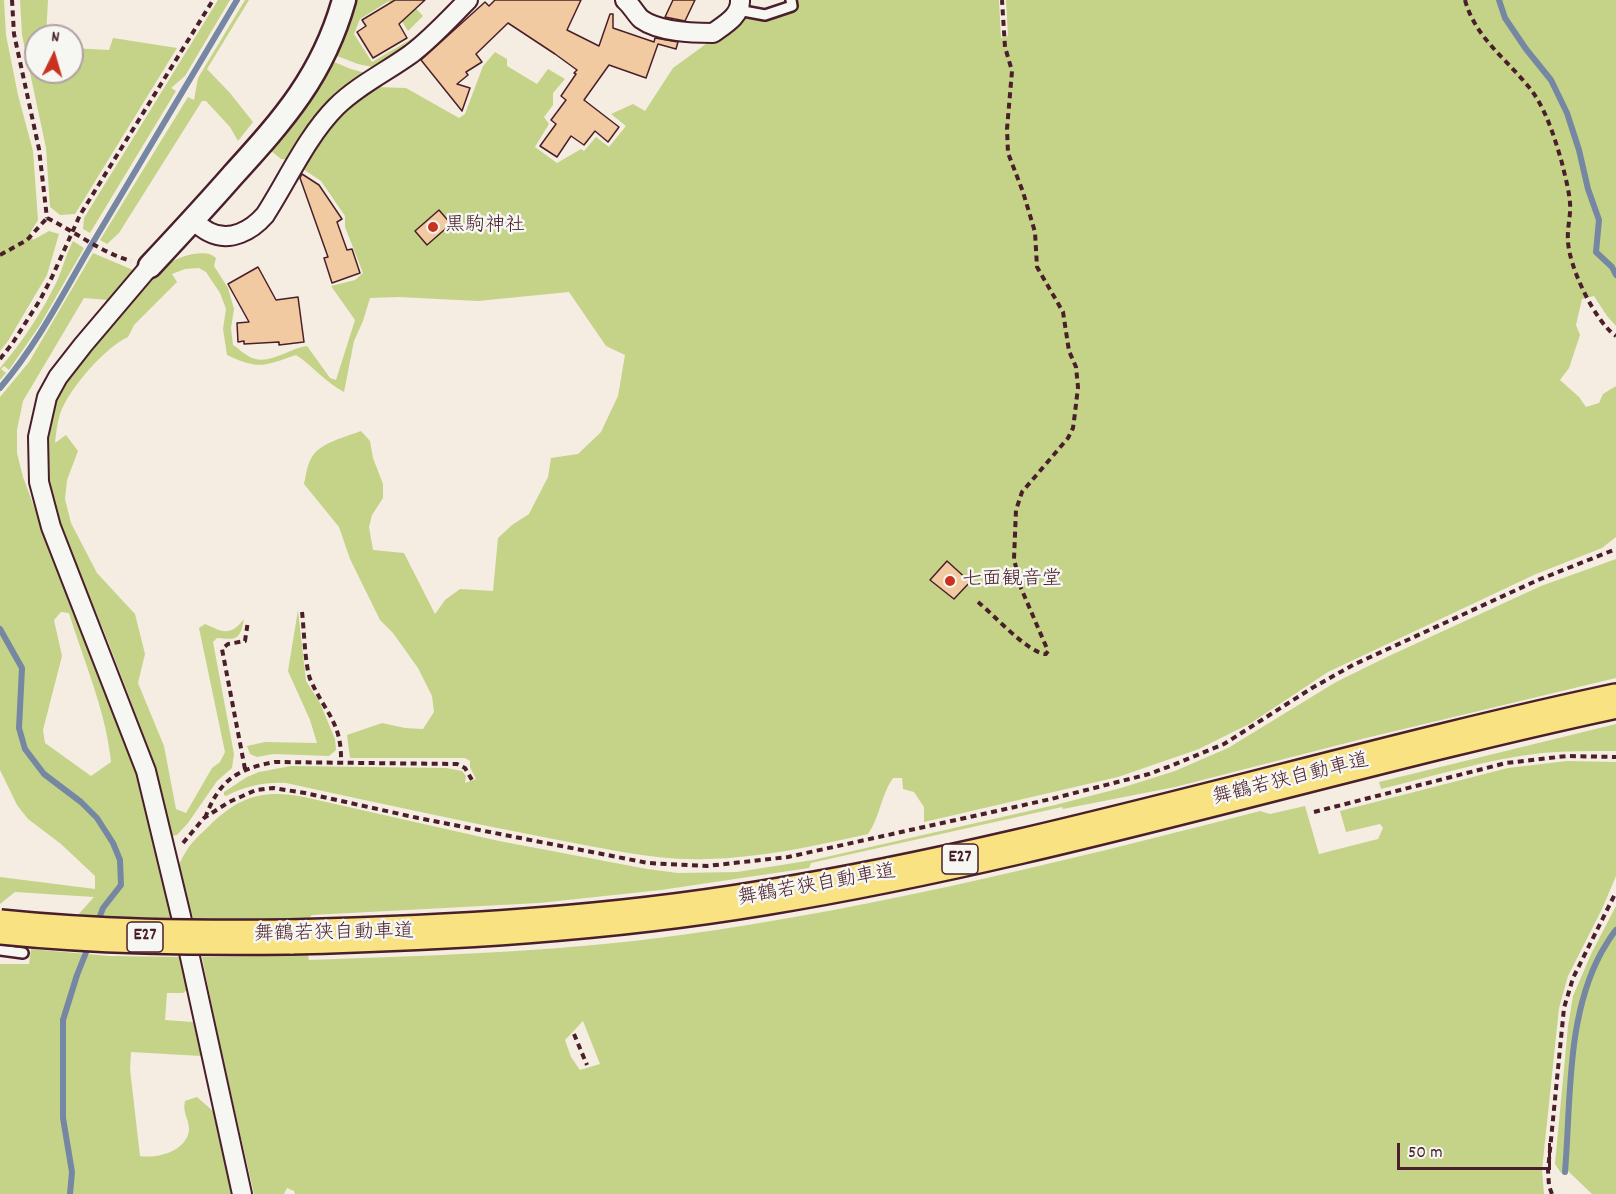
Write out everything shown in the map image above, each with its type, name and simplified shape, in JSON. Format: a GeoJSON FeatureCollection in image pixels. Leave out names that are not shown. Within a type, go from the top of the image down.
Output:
{"type":"FeatureCollection","features":[{"type":"Feature","properties":{"kind":"highway","name":"舞鶴若狭自動車道"},"geometry":{"type":"LineString","coordinates":[[0,927],[55,933],[137,937],[290,937],[452,932],[538,926],[685,909],[763,898],[937,864],[1140,819],[1616,701]]}},
{"type":"Feature","properties":{"kind":"street"},"geometry":{"type":"LineString","coordinates":[[243,1194],[147,771],[51,527],[39,482],[37,459],[41,416],[47,397],[58,377],[150,266],[285,117],[308,84],[326,52],[344,0]]}},
{"type":"Feature","properties":{"kind":"street"},"geometry":{"type":"LineString","coordinates":[[193,221],[210,233],[224,236],[254,227],[335,108],[412,53],[468,0]]}},
{"type":"Feature","properties":{"kind":"street"},"geometry":{"type":"LineString","coordinates":[[625,0],[641,18],[674,30],[691,33],[713,33],[734,17],[739,5]]}},
{"type":"Feature","properties":{"kind":"lane"},"geometry":{"type":"LineString","coordinates":[[739,5],[765,15],[792,6],[791,0]]}},
{"type":"Feature","properties":{"kind":"lane"},"geometry":{"type":"LineString","coordinates":[[0,950],[23,953]]}},
{"type":"Feature","properties":{"kind":"path"},"geometry":{"type":"LineString","coordinates":[[12,0],[14,34],[39,149],[47,219]]}},
{"type":"Feature","properties":{"kind":"path"},"geometry":{"type":"LineString","coordinates":[[0,359],[25,325],[48,285],[72,230],[213,0]]}},
{"type":"Feature","properties":{"kind":"path"},"geometry":{"type":"LineString","coordinates":[[978,602],[1026,647],[1046,654],[1048,651],[1021,588],[1014,559],[1016,510],[1022,492],[1068,438],[1073,428],[1078,387],[1063,312],[1037,267],[1035,232],[1008,153],[1007,129],[1011,71],[1005,47],[1002,0]]}},
{"type":"Feature","properties":{"kind":"path"},"geometry":{"type":"LineString","coordinates":[[1465,0],[1474,24],[1531,90],[1545,114],[1562,163],[1570,202],[1568,240],[1570,258],[1587,298],[1599,319],[1616,336]]}},
{"type":"Feature","properties":{"kind":"path"},"geometry":{"type":"LineString","coordinates":[[47,219],[72,230],[102,250],[150,266]]}},
{"type":"Feature","properties":{"kind":"path"},"geometry":{"type":"LineString","coordinates":[[0,255],[27,240],[47,219]]}},
{"type":"Feature","properties":{"kind":"path"},"geometry":{"type":"LineString","coordinates":[[166,856],[177,849],[204,818],[243,794],[273,788],[648,863],[707,866],[788,857],[1041,802],[1149,774],[1224,744],[1353,665],[1538,580],[1616,549]]}},
{"type":"Feature","properties":{"kind":"path"},"geometry":{"type":"LineString","coordinates":[[302,612],[310,680],[339,731],[341,762]]}},
{"type":"Feature","properties":{"kind":"path"},"geometry":{"type":"LineString","coordinates":[[245,769],[222,649],[228,644],[245,641],[248,621]]}},
{"type":"Feature","properties":{"kind":"path"},"geometry":{"type":"LineString","coordinates":[[1314,812],[1506,764],[1567,756],[1616,757]]}},
{"type":"Feature","properties":{"kind":"path"},"geometry":{"type":"LineString","coordinates":[[204,818],[213,797],[233,776],[245,769],[274,762],[457,764],[465,768],[472,780]]}},
{"type":"Feature","properties":{"kind":"path"},"geometry":{"type":"LineString","coordinates":[[1552,1194],[1548,1170],[1564,1008],[1573,978],[1616,892]]}},
{"type":"Feature","properties":{"kind":"path"},"geometry":{"type":"LineString","coordinates":[[574,1034],[586,1065]]}},
{"type":"Feature","properties":{"kind":"green space"},"geometry":{"type":"Polygon","coordinates":[[[0,0],[4,0],[6,35],[18,95],[33,151],[38,220],[30,233],[33,240],[49,231],[59,234],[47,275],[0,351],[0,0]]]}},
{"type":"Feature","properties":{"kind":"green space"},"geometry":{"type":"Polygon","coordinates":[[[20,0],[48,0],[47,24],[24,24],[24,44],[20,0]]]}},
{"type":"Feature","properties":{"kind":"green space"},"geometry":{"type":"Polygon","coordinates":[[[218,0],[230,0],[185,76],[171,88],[176,91],[90,233],[83,229],[84,218],[218,0]]]}},
{"type":"Feature","properties":{"kind":"green space"},"geometry":{"type":"Polygon","coordinates":[[[245,0],[249,0],[207,69],[253,122],[238,141],[230,127],[206,101],[202,101],[119,233],[107,244],[100,240],[188,97],[194,100],[198,78],[245,0]]]}},
{"type":"Feature","properties":{"kind":"green space"},"geometry":{"type":"Polygon","coordinates":[[[357,0],[408,0],[423,16],[408,31],[389,1],[360,19],[354,34],[372,62],[415,37],[417,38],[377,68],[337,56],[349,28],[357,0]]]}},
{"type":"Feature","properties":{"kind":"green space"},"geometry":{"type":"Polygon","coordinates":[[[795,0],[999,0],[1001,38],[1008,36],[1006,0],[1616,0],[1616,326],[1594,296],[1582,299],[1576,325],[1580,335],[1569,368],[1560,380],[1579,397],[1586,407],[1599,403],[1603,394],[1616,386],[1616,537],[1602,548],[1536,574],[1328,672],[1251,723],[1199,749],[1118,777],[924,822],[924,807],[914,792],[903,789],[902,778],[893,778],[868,834],[808,847],[727,858],[668,858],[629,853],[520,832],[286,783],[255,785],[226,796],[224,792],[247,777],[259,772],[291,766],[446,768],[462,771],[466,776],[465,783],[476,779],[470,767],[470,761],[465,758],[350,758],[347,735],[382,723],[423,729],[434,712],[432,696],[418,668],[393,633],[380,620],[350,559],[339,527],[304,484],[309,463],[321,447],[341,438],[361,431],[370,441],[373,458],[383,484],[383,498],[372,515],[369,527],[373,550],[404,553],[435,614],[445,600],[460,589],[493,591],[498,538],[529,514],[548,477],[551,458],[578,454],[601,432],[618,396],[625,355],[606,346],[569,292],[478,301],[399,297],[370,298],[354,341],[344,392],[296,355],[262,365],[247,363],[227,355],[223,329],[226,309],[220,293],[206,272],[199,268],[185,269],[172,274],[177,282],[134,325],[128,337],[98,359],[79,382],[60,414],[55,443],[66,435],[78,451],[67,480],[65,499],[71,523],[97,573],[135,614],[145,654],[138,683],[164,746],[176,809],[186,813],[212,768],[220,762],[225,752],[199,628],[205,624],[222,631],[230,631],[244,619],[239,635],[229,639],[217,638],[213,642],[234,754],[232,768],[217,781],[188,823],[177,835],[171,836],[154,765],[110,646],[71,552],[52,496],[47,468],[46,441],[50,416],[56,399],[76,366],[162,268],[184,256],[205,253],[216,258],[214,266],[228,288],[234,309],[231,328],[233,345],[249,357],[259,360],[273,358],[307,346],[330,378],[336,380],[355,320],[331,286],[355,280],[363,273],[345,227],[345,216],[321,181],[303,169],[325,130],[342,111],[375,87],[406,88],[459,118],[465,114],[483,66],[495,52],[507,59],[507,66],[537,84],[548,69],[565,79],[553,93],[553,105],[544,117],[549,124],[535,147],[557,163],[581,149],[584,151],[596,137],[609,147],[626,126],[611,114],[633,104],[645,111],[673,68],[747,14],[765,18],[796,8],[795,0]]]}},
{"type":"Feature","properties":{"kind":"green space"},"geometry":{"type":"Polygon","coordinates":[[[113,38],[177,48],[75,214],[60,215],[50,207],[46,148],[32,84],[84,84],[84,49],[109,50],[113,38]]]}},
{"type":"Feature","properties":{"kind":"green space"},"geometry":{"type":"Polygon","coordinates":[[[334,62],[369,74],[291,160],[281,159],[271,151],[319,90],[334,62]]]}},
{"type":"Feature","properties":{"kind":"green space"},"geometry":{"type":"Polygon","coordinates":[[[73,241],[84,248],[40,325],[9,370],[4,366],[1,369],[6,373],[0,380],[0,368],[24,337],[45,304],[73,241]]]}},
{"type":"Feature","properties":{"kind":"green space"},"geometry":{"type":"Polygon","coordinates":[[[93,253],[133,270],[108,300],[84,298],[23,401],[17,430],[17,453],[23,477],[45,536],[139,778],[174,921],[77,916],[94,897],[15,892],[0,904],[0,877],[95,889],[95,876],[61,844],[28,819],[17,805],[0,770],[0,397],[29,362],[93,253]],[[61,612],[54,620],[62,656],[43,730],[45,743],[91,776],[111,762],[99,705],[69,613],[61,612]]]}},
{"type":"Feature","properties":{"kind":"green space"},"geometry":{"type":"Polygon","coordinates":[[[1616,559],[1616,678],[1175,787],[1063,809],[1062,807],[811,863],[809,868],[661,890],[539,903],[312,915],[309,918],[194,921],[178,867],[194,841],[219,817],[240,802],[263,795],[276,794],[304,797],[499,841],[678,873],[737,872],[813,860],[1055,805],[1175,771],[1228,748],[1336,682],[1389,656],[1541,586],[1616,559]]]}},
{"type":"Feature","properties":{"kind":"green space"},"geometry":{"type":"Polygon","coordinates":[[[298,610],[306,681],[320,703],[335,739],[336,750],[329,756],[273,754],[257,757],[250,754],[247,746],[265,742],[317,743],[310,720],[288,671],[298,610]]]}},
{"type":"Feature","properties":{"kind":"green space"},"geometry":{"type":"Polygon","coordinates":[[[1616,724],[1616,751],[1542,753],[1481,764],[1381,789],[1379,782],[1616,724]]]}},
{"type":"Feature","properties":{"kind":"green space"},"geometry":{"type":"Polygon","coordinates":[[[1567,761],[1616,762],[1616,876],[1568,976],[1559,1008],[1542,1170],[1544,1194],[295,1194],[287,1188],[284,1194],[254,1194],[202,957],[308,955],[309,960],[472,954],[634,941],[792,918],[870,903],[1027,869],[1260,811],[1270,814],[1305,806],[1319,854],[1378,839],[1383,828],[1380,824],[1346,832],[1340,811],[1508,768],[1567,761]],[[583,1021],[565,1040],[571,1057],[580,1070],[600,1064],[583,1021]]]}},
{"type":"Feature","properties":{"kind":"green space"},"geometry":{"type":"Polygon","coordinates":[[[1616,906],[1616,1194],[1592,1194],[1568,1171],[1561,1173],[1555,1164],[1573,996],[1592,952],[1616,906]]]}},
{"type":"Feature","properties":{"kind":"green space"},"geometry":{"type":"Polygon","coordinates":[[[31,949],[109,956],[181,957],[187,990],[183,993],[167,993],[165,1020],[193,1022],[201,1056],[131,1052],[130,1069],[140,1156],[163,1155],[183,1143],[189,1129],[184,1109],[185,1101],[197,1097],[214,1112],[232,1194],[0,1194],[0,964],[29,964],[31,949]]]}},
{"type":"Feature","properties":{"kind":"building"},"geometry":{"type":"Polygon","coordinates":[[[395,0],[425,0],[399,24],[407,38],[373,58],[357,32],[366,26],[362,20],[395,0]]]}},
{"type":"Feature","properties":{"kind":"building"},"geometry":{"type":"Polygon","coordinates":[[[495,0],[581,0],[567,30],[599,46],[610,14],[613,14],[613,28],[654,42],[655,38],[678,42],[676,49],[658,44],[646,78],[609,65],[584,100],[619,127],[608,142],[595,131],[584,145],[571,136],[557,157],[540,146],[556,124],[551,120],[566,100],[561,96],[577,70],[555,54],[508,23],[476,54],[482,62],[466,72],[468,75],[457,84],[470,88],[462,111],[421,60],[485,2],[489,6],[495,0]]]}},
{"type":"Feature","properties":{"kind":"building"},"geometry":{"type":"Polygon","coordinates":[[[673,0],[695,0],[685,21],[665,17],[673,0]]]}},
{"type":"Feature","properties":{"kind":"building"},"geometry":{"type":"Polygon","coordinates":[[[302,174],[319,185],[342,219],[337,222],[347,250],[352,249],[360,273],[332,283],[324,258],[328,257],[300,178],[302,174]]]}},
{"type":"Feature","properties":{"kind":"building","name":"黒駒神社"},"geometry":{"type":"Polygon","coordinates":[[[439,210],[451,224],[427,245],[415,231],[439,210]]]}},
{"type":"Feature","properties":{"kind":"building"},"geometry":{"type":"Polygon","coordinates":[[[258,267],[276,300],[298,297],[304,342],[279,345],[279,342],[244,344],[244,341],[238,342],[237,323],[249,322],[228,284],[258,267]]]}},
{"type":"Feature","properties":{"kind":"building","name":"七面観音堂"},"geometry":{"type":"Polygon","coordinates":[[[947,561],[970,582],[954,599],[930,580],[947,561]]]}},
{"type":"Feature","properties":{"kind":"waterway"},"geometry":{"type":"LineString","coordinates":[[0,388],[51,315],[237,0]]}},
{"type":"Feature","properties":{"kind":"waterway"},"geometry":{"type":"LineString","coordinates":[[1499,0],[1505,18],[1551,80],[1567,113],[1599,220],[1596,252],[1612,267],[1616,275]]}},
{"type":"Feature","properties":{"kind":"waterway"},"geometry":{"type":"LineString","coordinates":[[0,629],[22,668],[19,728],[25,749],[44,774],[81,802],[97,818],[113,843],[120,860],[121,885],[103,908],[97,924]]}},
{"type":"Feature","properties":{"kind":"waterway"},"geometry":{"type":"LineString","coordinates":[[1565,1172],[1572,1060],[1581,1005],[1601,953],[1616,930]]}},
{"type":"Feature","properties":{"kind":"waterway"},"geometry":{"type":"LineString","coordinates":[[70,1194],[72,1172],[63,1118],[63,1020],[89,945]]}},
{"type":"Feature","properties":{"kind":"place","name":"黒駒神社"},"geometry":{"type":"Point","coordinates":[433,227]}},
{"type":"Feature","properties":{"kind":"place","name":"七面観音堂"},"geometry":{"type":"Point","coordinates":[950,581]}}]}
